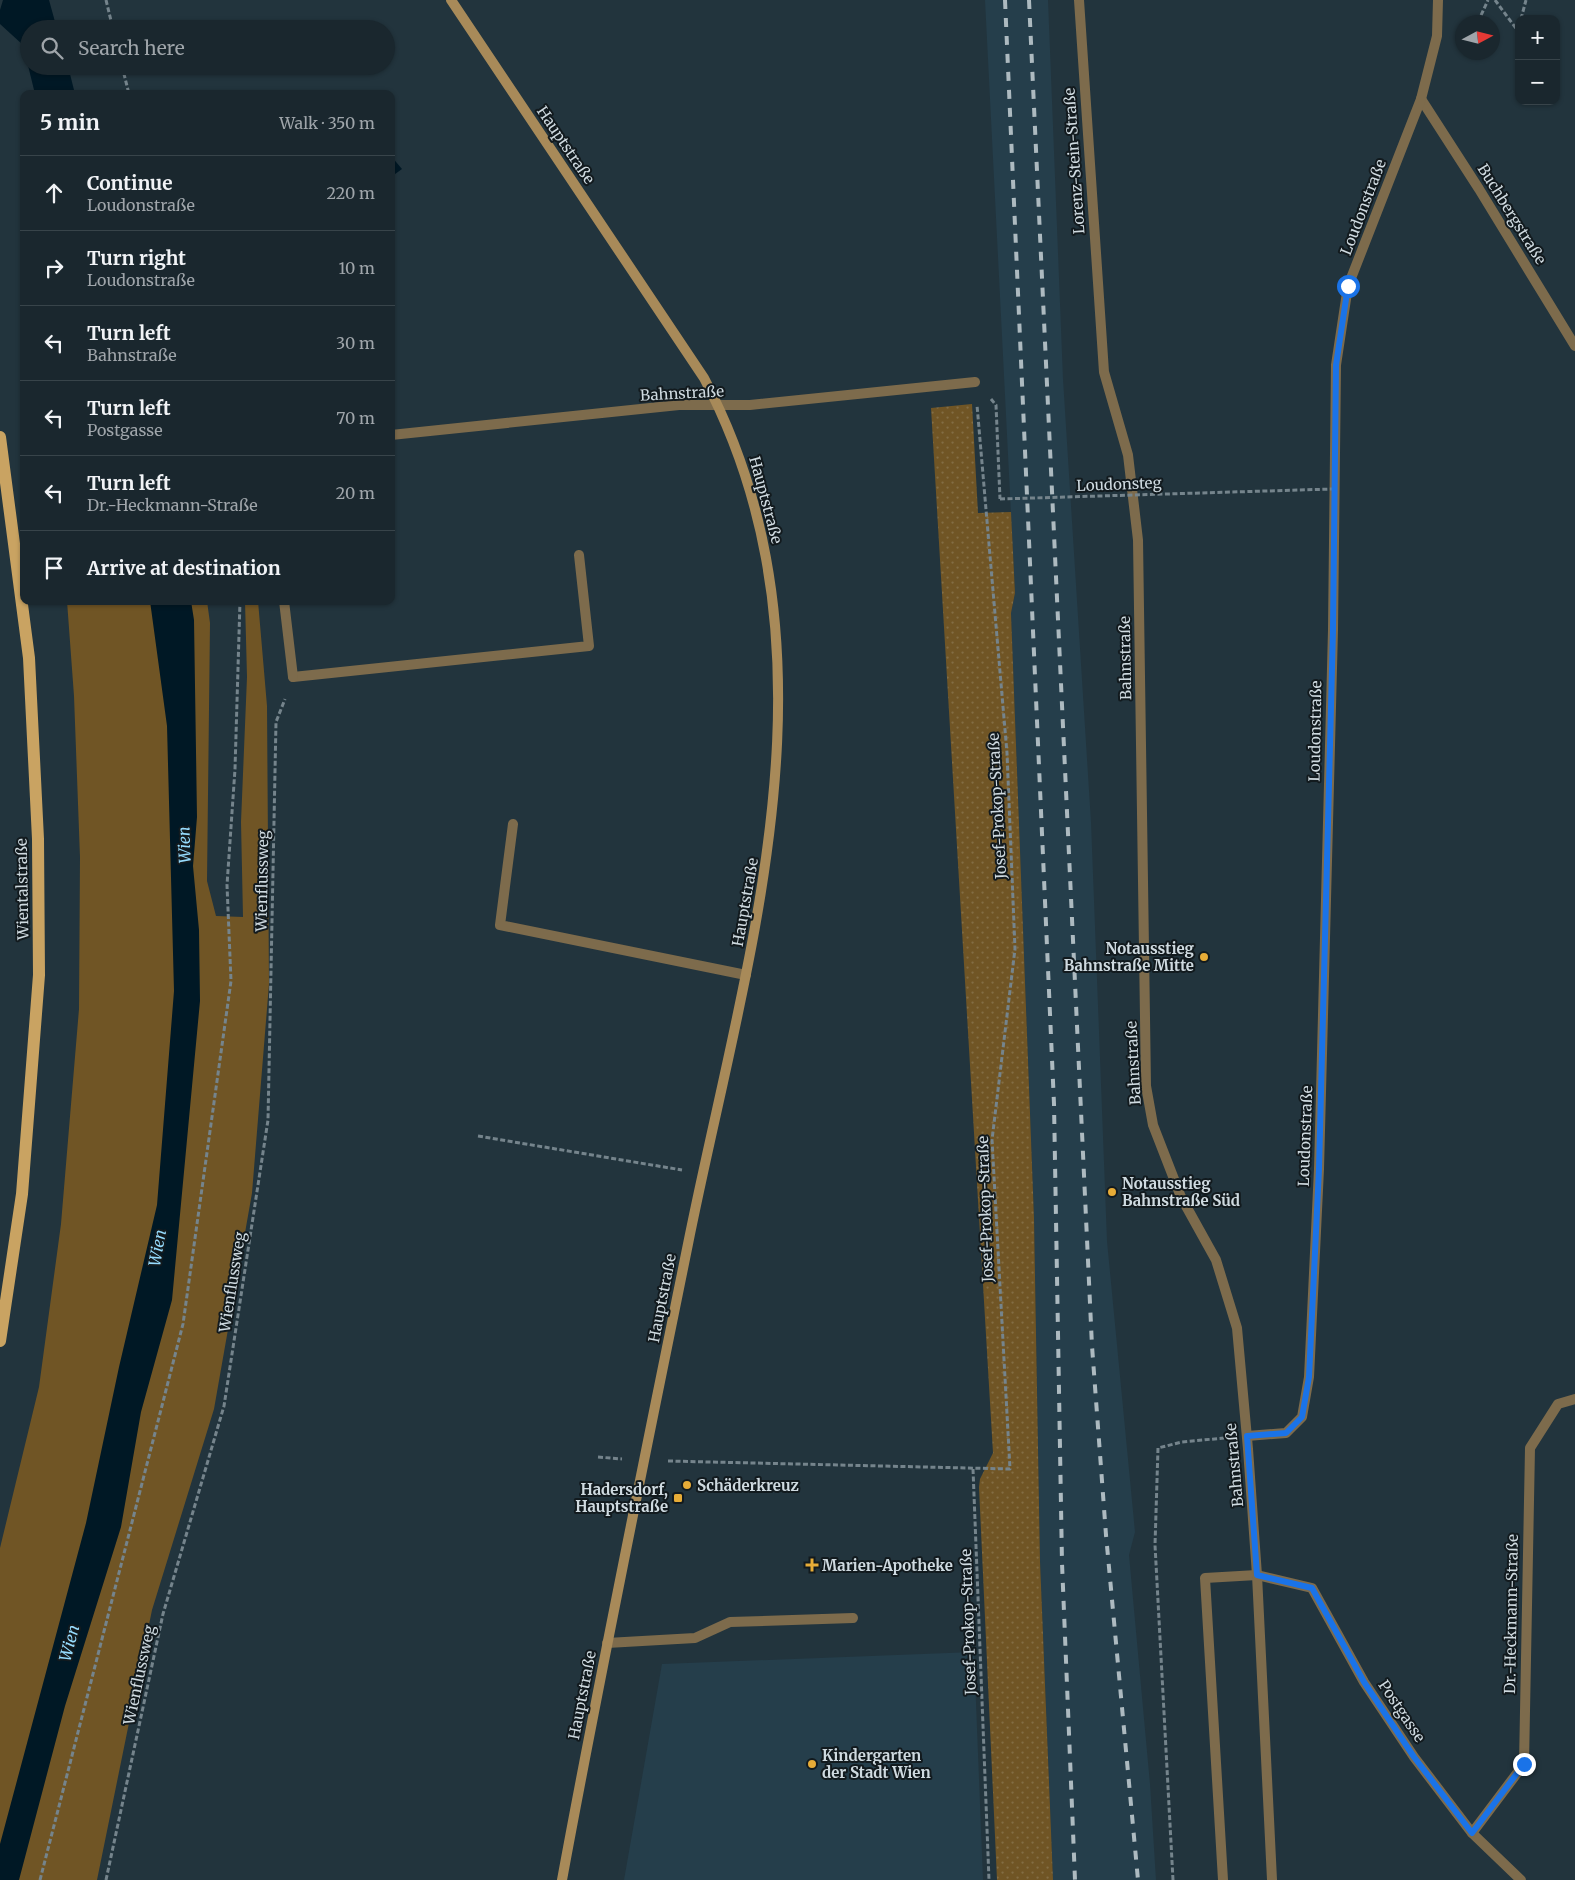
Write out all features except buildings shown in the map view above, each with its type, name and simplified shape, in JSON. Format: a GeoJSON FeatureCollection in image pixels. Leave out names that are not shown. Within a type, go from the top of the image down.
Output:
{"type":"FeatureCollection","features":[{"type":"Feature","properties":{"kind":"main road","name":"Hauptstraße"},"geometry":{"type":"LineString","coordinates":[[451,0],[704,378],[719,406],[752,494],[767,563],[775,624],[778,684],[778,747],[769,846],[746,975],[702,1174],[562,1880]]}},
{"type":"Feature","properties":{"kind":"main road","name":"Wientalstraße"},"geometry":{"type":"LineString","coordinates":[[0,437],[20,595]]}},
{"type":"Feature","properties":{"kind":"main road","name":"Wientalstraße"},"geometry":{"type":"LineString","coordinates":[[0,1341],[22,1194],[39,965],[38,838],[28,658],[21,605]]}},
{"type":"Feature","properties":{"kind":"street","name":"Lorenz-Stein-Straße"},"geometry":{"type":"LineString","coordinates":[[1079,0],[1099,320]]}},
{"type":"Feature","properties":{"kind":"street","name":"Loudonstraße"},"geometry":{"type":"LineString","coordinates":[[1247,1436],[1286,1433],[1302,1417],[1309,1377],[1319,1169],[1333,630],[1333,489],[1336,365],[1348,286],[1421,100],[1438,36],[1438,0]]}},
{"type":"Feature","properties":{"kind":"street","name":"Buchbergstraße"},"geometry":{"type":"LineString","coordinates":[[1421,100],[1479,189],[1575,346]]}},
{"type":"Feature","properties":{"kind":"street","name":"Bahnstraße"},"geometry":{"type":"LineString","coordinates":[[1099,320],[1104,372],[1128,455],[1138,540],[1146,1086],[1153,1125],[1181,1197],[1216,1260],[1237,1328],[1257,1575],[1272,1880]]}},
{"type":"Feature","properties":{"kind":"street","name":"Bahnstraße"},"geometry":{"type":"LineString","coordinates":[[395,435],[679,405],[750,405],[975,382]]}},
{"type":"Feature","properties":{"kind":"street"},"geometry":{"type":"LineString","coordinates":[[284,605],[293,677],[589,646],[579,555]]}},
{"type":"Feature","properties":{"kind":"street"},"geometry":{"type":"LineString","coordinates":[[513,824],[500,925],[746,975]]}},
{"type":"Feature","properties":{"kind":"street","name":"Dr.-Heckmann-Straße"},"geometry":{"type":"LineString","coordinates":[[1472,1833],[1524,1764],[1530,1448],[1558,1404],[1575,1398]]}},
{"type":"Feature","properties":{"kind":"street","name":"Postgasse"},"geometry":{"type":"LineString","coordinates":[[1223,1880],[1205,1578],[1257,1575],[1312,1588],[1364,1682],[1414,1757],[1472,1833],[1521,1880]]}},
{"type":"Feature","properties":{"kind":"street"},"geometry":{"type":"LineString","coordinates":[[608,1643],[695,1638],[730,1622],[853,1618]]}},
{"type":"Feature","properties":{"kind":"path"},"geometry":{"type":"LineString","coordinates":[[106,0],[111,20]]}},
{"type":"Feature","properties":{"kind":"path"},"geometry":{"type":"LineString","coordinates":[[1481,15],[1488,0]]}},
{"type":"Feature","properties":{"kind":"path"},"geometry":{"type":"LineString","coordinates":[[1495,0],[1515,26]]}},
{"type":"Feature","properties":{"kind":"path"},"geometry":{"type":"LineString","coordinates":[[1522,15],[1526,0]]}},
{"type":"Feature","properties":{"kind":"path"},"geometry":{"type":"LineString","coordinates":[[124,75],[128,90]]}},
{"type":"Feature","properties":{"kind":"path","name":"Josef-Prokop-Straße"},"geometry":{"type":"LineString","coordinates":[[975,382],[1007,753],[1015,949],[992,1140],[1010,1469],[973,1469],[989,1880]]}},
{"type":"Feature","properties":{"kind":"path","name":"Loudonsteg"},"geometry":{"type":"LineString","coordinates":[[996,405],[1000,499],[1333,489]]}},
{"type":"Feature","properties":{"kind":"path"},"geometry":{"type":"LineString","coordinates":[[40,1880],[183,1324],[231,981],[227,886],[235,769],[240,605]]}},
{"type":"Feature","properties":{"kind":"path","name":"Wienflussweg"},"geometry":{"type":"LineString","coordinates":[[106,1880],[163,1614],[224,1406],[268,1120],[276,722],[293,677]]}},
{"type":"Feature","properties":{"kind":"path"},"geometry":{"type":"LineString","coordinates":[[478,1136],[702,1174]]}},
{"type":"Feature","properties":{"kind":"path"},"geometry":{"type":"LineString","coordinates":[[1173,1880],[1155,1545],[1158,1448],[1182,1442],[1247,1436]]}},
{"type":"Feature","properties":{"kind":"path"},"geometry":{"type":"LineString","coordinates":[[598,1457],[644,1461],[973,1469]]}},
{"type":"Feature","properties":{"kind":"shaded area"},"geometry":{"type":"Polygon","coordinates":[[[985,0],[1048,0],[1063,379],[1091,822],[1107,1241],[1135,1532],[1129,1555],[1150,1784],[1156,1880],[1053,1880],[1040,1561],[1034,1218],[1011,613],[1015,593],[985,0]]]}},
{"type":"Feature","properties":{"kind":"shaded area"},"geometry":{"type":"Polygon","coordinates":[[[972,404],[978,513],[1011,512],[1015,593],[1011,613],[1034,1218],[1040,1561],[1053,1880],[997,1880],[979,1487],[980,1479],[993,1453],[931,408],[972,404]]]}},
{"type":"Feature","properties":{"kind":"shaded area"},"geometry":{"type":"Polygon","coordinates":[[[67,605],[208,605],[210,623],[207,881],[216,916],[243,917],[241,822],[247,677],[245,605],[258,605],[267,706],[269,984],[252,1193],[214,1409],[152,1610],[97,1880],[0,1880],[0,1548],[39,1387],[61,1224],[79,1009],[80,857],[74,696],[67,605]]]}},
{"type":"Feature","properties":{"kind":"shaded area","name":"Kindergarten der Stadt Wien"},"geometry":{"type":"Polygon","coordinates":[[[974,1652],[983,1880],[624,1880],[662,1664],[974,1652]]]}},
{"type":"Feature","properties":{"kind":"water"},"geometry":{"type":"Polygon","coordinates":[[[3,0],[49,0],[55,20],[20,20],[20,42],[0,24],[0,10],[3,0]]]}},
{"type":"Feature","properties":{"kind":"water"},"geometry":{"type":"Polygon","coordinates":[[[30,75],[70,75],[74,90],[34,90],[30,75]]]}},
{"type":"Feature","properties":{"kind":"water"},"geometry":{"type":"Polygon","coordinates":[[[395,161],[402,169],[395,174],[395,161]]]}},
{"type":"Feature","properties":{"kind":"water","name":"Wien"},"geometry":{"type":"Polygon","coordinates":[[[151,605],[192,605],[194,620],[197,817],[193,866],[199,930],[200,1001],[172,1300],[141,1412],[121,1527],[65,1706],[19,1880],[0,1880],[0,1844],[86,1523],[119,1367],[157,1205],[174,991],[167,726],[151,605]]]}},
{"type":"Feature","properties":{"kind":"railway"},"geometry":{"type":"LineString","coordinates":[[1005,0],[1054,1104],[1062,1563],[1075,1880]]}},
{"type":"Feature","properties":{"kind":"railway"},"geometry":{"type":"LineString","coordinates":[[1029,0],[1092,1346],[1106,1535],[1138,1880]]}},
{"type":"Feature","properties":{"kind":"place","name":"Notausstieg Bahnstraße Mitte"},"geometry":{"type":"Point","coordinates":[1204,957]}},
{"type":"Feature","properties":{"kind":"place","name":"Notausstieg Bahnstraße Süd"},"geometry":{"type":"Point","coordinates":[1112,1192]}},
{"type":"Feature","properties":{"kind":"place","name":"Schäderkreuz"},"geometry":{"type":"Point","coordinates":[687,1485]}},
{"type":"Feature","properties":{"kind":"place","name":"Hadersdorf, Hauptstraße"},"geometry":{"type":"Point","coordinates":[678,1498]}},
{"type":"Feature","properties":{"kind":"place","name":"Marien-Apotheke"},"geometry":{"type":"Point","coordinates":[812,1565]}},
{"type":"Feature","properties":{"kind":"place","name":"Kindergarten der Stadt Wien"},"geometry":{"type":"Point","coordinates":[812,1764]}},
{"type":"Feature","properties":{"kind":"route"},"geometry":{"type":"LineString","coordinates":[[1348,286],[1336,365],[1333,478],[1333,630],[1319,1169],[1309,1377],[1302,1417],[1286,1433],[1247,1436],[1257,1575],[1312,1588],[1364,1682],[1414,1757],[1472,1833],[1524,1764]]}}]}
